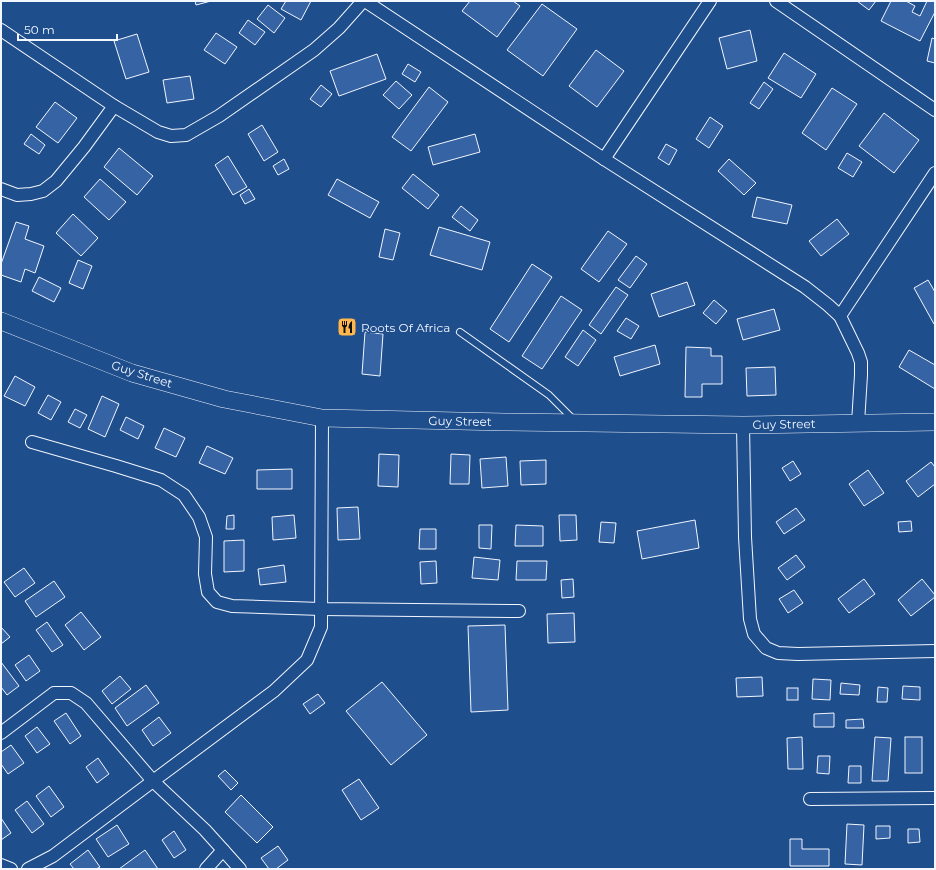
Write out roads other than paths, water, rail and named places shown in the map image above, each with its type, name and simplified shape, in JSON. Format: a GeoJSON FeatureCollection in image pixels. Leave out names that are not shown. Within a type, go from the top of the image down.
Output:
{"type":"FeatureCollection","features":[{"type":"Feature","properties":{"kind":"street"},"geometry":{"type":"LineString","coordinates":[[1,30],[114,106],[158,132],[171,136],[186,136],[219,116],[314,50],[339,28],[364,1],[604,159],[805,287],[828,305],[840,316],[861,362],[858,423]]}},
{"type":"Feature","properties":{"kind":"street"},"geometry":{"type":"LineString","coordinates":[[604,159],[710,1]]}},
{"type":"Feature","properties":{"kind":"street"},"geometry":{"type":"LineString","coordinates":[[776,1],[935,110]]}},
{"type":"Feature","properties":{"kind":"street"},"geometry":{"type":"LineString","coordinates":[[1,189],[18,195],[43,191],[56,180],[84,147],[114,106]]}},
{"type":"Feature","properties":{"kind":"street"},"geometry":{"type":"LineString","coordinates":[[840,316],[935,173]]}},
{"type":"Feature","properties":{"kind":"street","name":"Guy Street"},"geometry":{"type":"LineString","coordinates":[[1,321],[132,372],[224,398],[322,418],[743,425],[935,422]]}},
{"type":"Feature","properties":{"kind":"street"},"geometry":{"type":"LineString","coordinates":[[28,869],[53,856],[274,691],[307,660],[321,627],[322,418]]}},
{"type":"Feature","properties":{"kind":"street"},"geometry":{"type":"LineString","coordinates":[[743,425],[748,603],[754,634],[766,648],[778,653],[798,654],[935,651]]}},
{"type":"Feature","properties":{"kind":"street"},"geometry":{"type":"LineString","coordinates":[[32,442],[161,480],[184,496],[199,517],[206,537],[205,574],[208,592],[216,602],[232,606],[322,609],[519,611]]}},
{"type":"Feature","properties":{"kind":"street"},"geometry":{"type":"LineString","coordinates":[[1,733],[54,693],[71,693],[86,703],[153,781],[205,830],[240,869]]}},
{"type":"Feature","properties":{"kind":"street"},"geometry":{"type":"LineString","coordinates":[[810,799],[935,798]]}},
{"type":"Feature","properties":{"kind":"street"},"geometry":{"type":"LineString","coordinates":[[206,869],[223,850]]}},
{"type":"Feature","properties":{"kind":"street"},"geometry":{"type":"LineString","coordinates":[[1,865],[11,869]]}},
{"type":"Feature","properties":{"kind":"lane"},"geometry":{"type":"LineString","coordinates":[[460,332],[549,395],[577,423]]}},
{"type":"Feature","properties":{"kind":"place","name":"Roots Of Africa"},"geometry":{"type":"Point","coordinates":[347,327]}}]}
